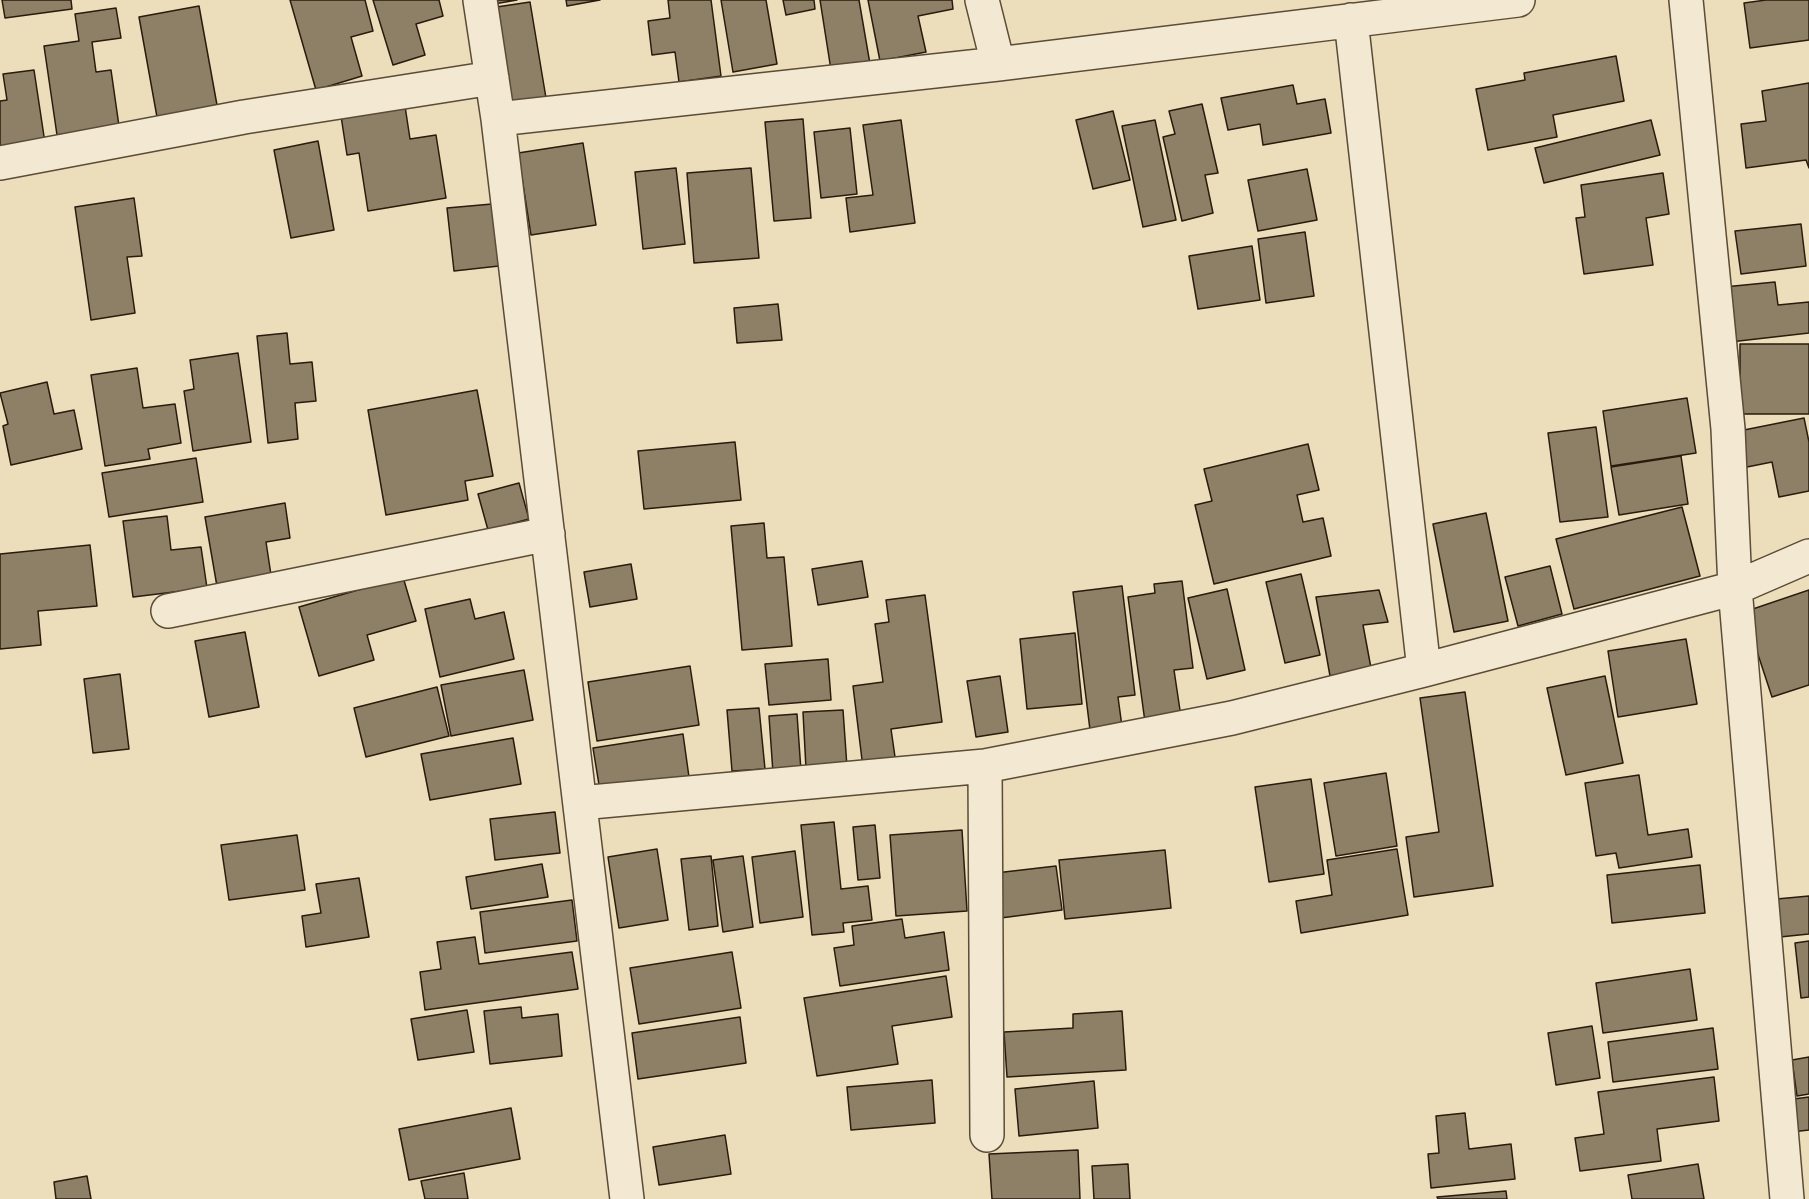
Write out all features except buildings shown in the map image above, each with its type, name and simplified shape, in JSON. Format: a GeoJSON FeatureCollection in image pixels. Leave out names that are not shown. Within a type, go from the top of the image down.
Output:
{"type":"FeatureCollection","features":[{"type":"Feature","properties":{"kind":"street"},"geometry":{"type":"LineString","coordinates":[[480,0],[498,119],[627,1199]]}},
{"type":"Feature","properties":{"kind":"street"},"geometry":{"type":"LineString","coordinates":[[982,0],[998,64]]}},
{"type":"Feature","properties":{"kind":"street"},"geometry":{"type":"LineString","coordinates":[[498,119],[998,64],[1518,0]]}},
{"type":"Feature","properties":{"kind":"street"},"geometry":{"type":"LineString","coordinates":[[1686,0],[1728,429],[1734,588],[1787,1199]]}},
{"type":"Feature","properties":{"kind":"street"},"geometry":{"type":"LineString","coordinates":[[1351,20],[1424,670]]}},
{"type":"Feature","properties":{"kind":"street"},"geometry":{"type":"LineString","coordinates":[[0,163],[244,117],[492,78]]}},
{"type":"Feature","properties":{"kind":"street"},"geometry":{"type":"LineString","coordinates":[[168,611],[548,534]]}},
{"type":"Feature","properties":{"kind":"street"},"geometry":{"type":"LineString","coordinates":[[580,804],[985,766],[1232,718],[1734,588],[1809,556]]}},
{"type":"Feature","properties":{"kind":"street"},"geometry":{"type":"LineString","coordinates":[[985,766],[987,1135]]}}]}
